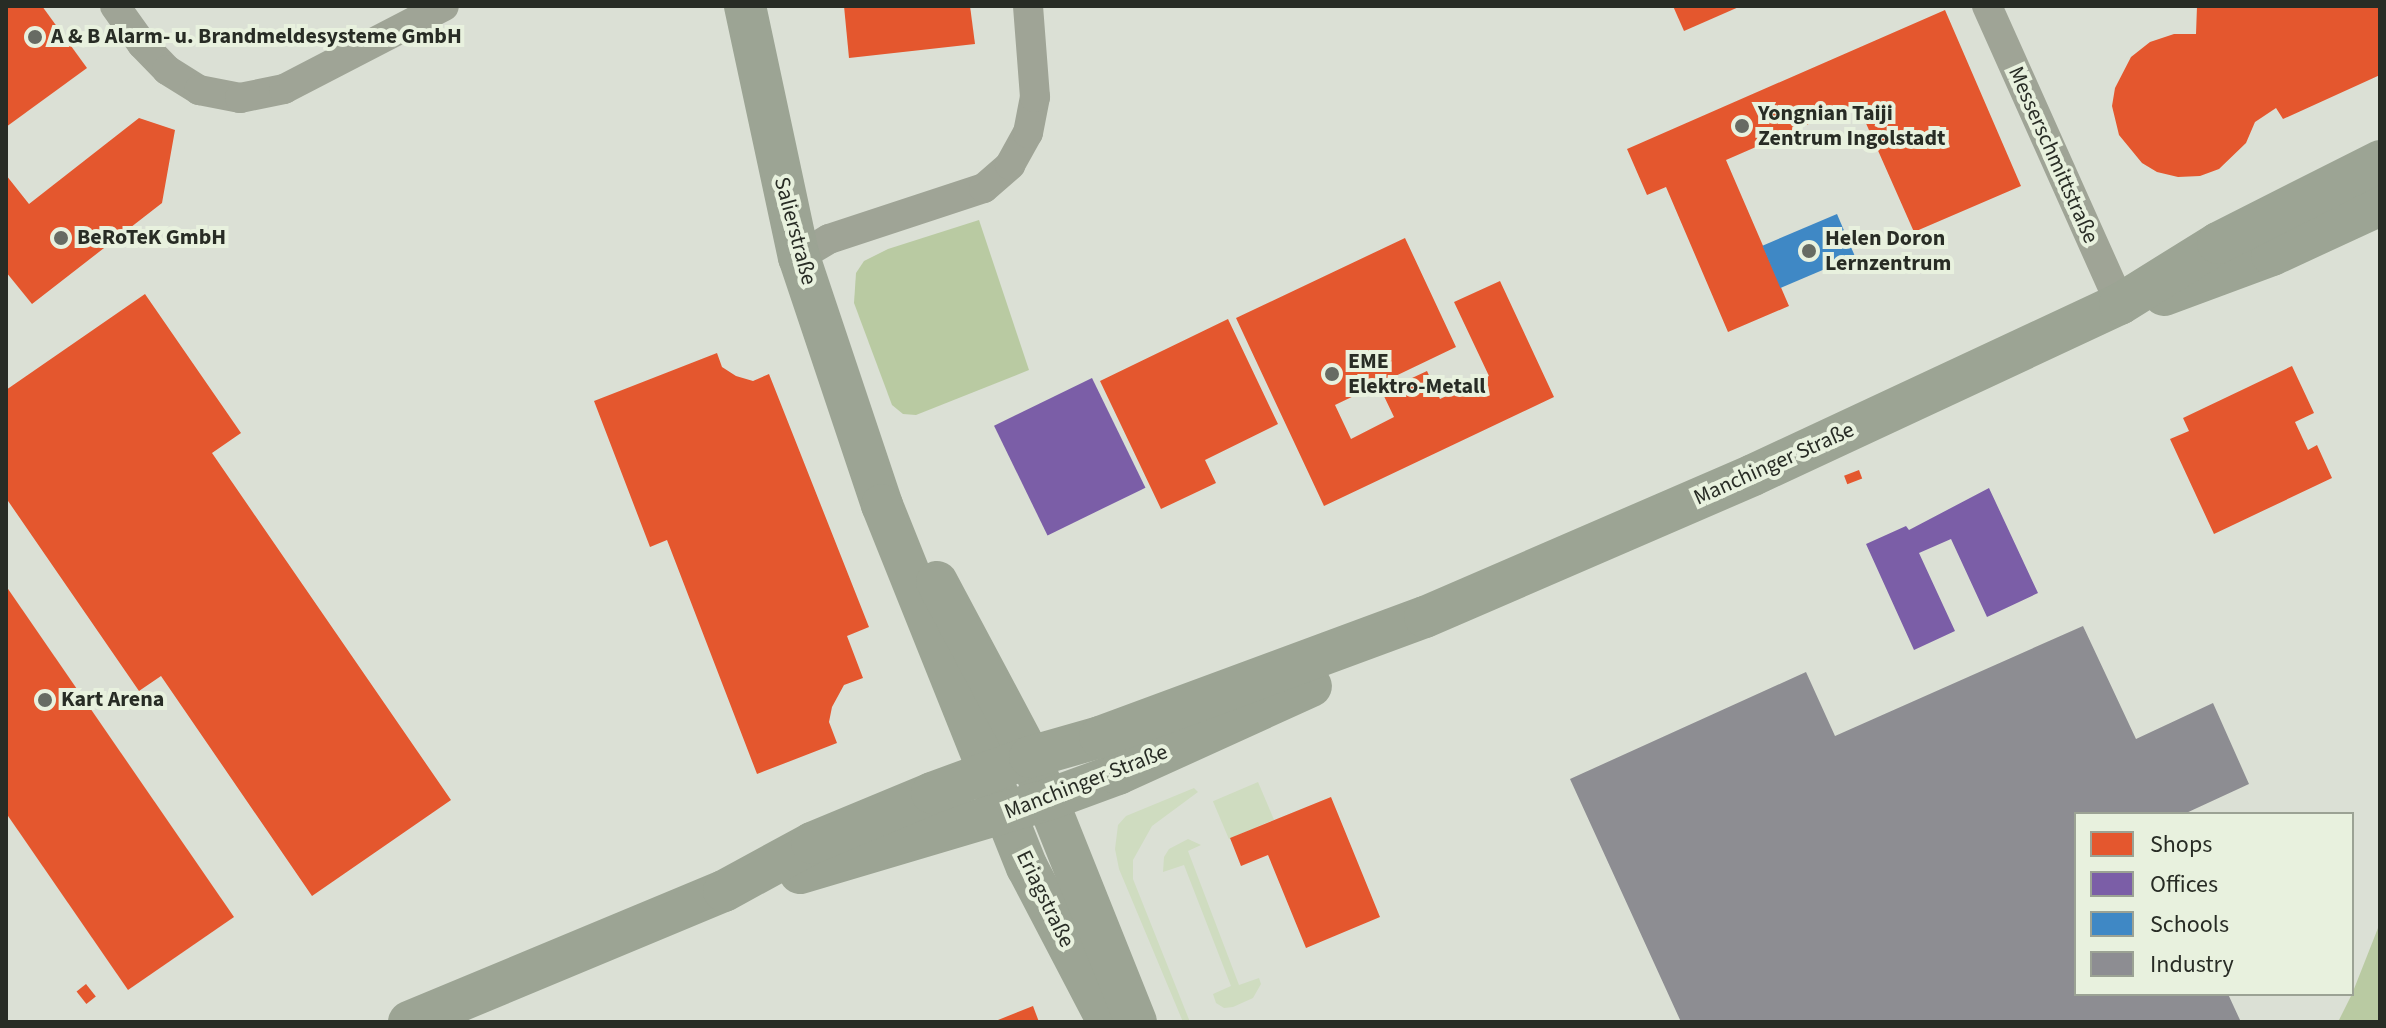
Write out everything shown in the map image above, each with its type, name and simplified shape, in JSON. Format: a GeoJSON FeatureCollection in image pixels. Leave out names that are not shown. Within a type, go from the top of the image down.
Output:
{"type":"FeatureCollection","features":[{"type":"Feature","properties":{"kind":"main road","name":"Salierstraße"},"geometry":{"type":"LineString","coordinates":[[745,6],[799,257],[882,505],[987,772]]}},
{"type":"Feature","properties":{"kind":"main road","name":"Manchinger Straße"},"geometry":{"type":"LineString","coordinates":[[409,1022],[724,891],[812,843],[987,772],[1100,737],[1425,617],[1753,475],[2120,304],[2218,243],[2380,161]]}},
{"type":"Feature","properties":{"kind":"main road","name":"Manchinger Straße"},"geometry":{"type":"LineString","coordinates":[[2120,304],[2202,284],[2380,205]]}},
{"type":"Feature","properties":{"kind":"main road","name":"Salierstraße"},"geometry":{"type":"LineString","coordinates":[[866,451],[1030,757],[1047,800]]}},
{"type":"Feature","properties":{"kind":"main road","name":"Manchinger Straße"},"geometry":{"type":"LineString","coordinates":[[724,891],[824,867],[1005,814],[1118,774],[1308,688],[1425,617]]}},
{"type":"Feature","properties":{"kind":"main road","name":"Eriagstraße"},"geometry":{"type":"LineString","coordinates":[[987,772],[1027,867],[1108,1022]]}},
{"type":"Feature","properties":{"kind":"main road","name":"Eriagstraße"},"geometry":{"type":"LineString","coordinates":[[1047,800],[1136,1022]]}},
{"type":"Feature","properties":{"kind":"street"},"geometry":{"type":"LineString","coordinates":[[115,6],[142,44],[167,70],[199,90],[240,98],[284,89],[444,6]]}},
{"type":"Feature","properties":{"kind":"street"},"geometry":{"type":"LineString","coordinates":[[799,257],[829,239],[984,188],[1010,165],[1028,133],[1035,97],[1028,6]]}},
{"type":"Feature","properties":{"kind":"street","name":"Messerschmittstraße"},"geometry":{"type":"LineString","coordinates":[[1987,6],[2120,304]]}},
{"type":"Feature","properties":{"kind":"green space"},"geometry":{"type":"Polygon","coordinates":[[[979,220],[1029,370],[916,415],[903,414],[892,405],[854,303],[856,273],[864,261],[888,249],[979,220]]]}},
{"type":"Feature","properties":{"kind":"green space"},"geometry":{"type":"Polygon","coordinates":[[[1258,782],[1274,820],[1229,839],[1213,801],[1258,782]]]}},
{"type":"Feature","properties":{"kind":"green space"},"geometry":{"type":"Polygon","coordinates":[[[1194,788],[1198,792],[1152,826],[1133,860],[1133,879],[1190,1022],[1183,1022],[1119,869],[1115,849],[1118,825],[1126,816],[1194,788]]]}},
{"type":"Feature","properties":{"kind":"green space"},"geometry":{"type":"Polygon","coordinates":[[[1188,839],[1201,845],[1188,851],[1239,985],[1259,978],[1261,984],[1253,998],[1233,1007],[1224,1008],[1216,1003],[1213,994],[1231,986],[1184,865],[1163,872],[1164,857],[1169,849],[1188,839]]]}},
{"type":"Feature","properties":{"kind":"green space"},"geometry":{"type":"Polygon","coordinates":[[[2380,923],[2380,1022],[2338,1022],[2351,996],[2354,996],[2380,923]]]}},
{"type":"Feature","properties":{"kind":"building: Shops","name":"A & B Alarm- u. Brandmeldesysteme GmbH"},"geometry":{"type":"Polygon","coordinates":[[[6,6],[42,6],[87,68],[6,127],[6,6]]]}},
{"type":"Feature","properties":{"kind":"building: Shops"},"geometry":{"type":"Polygon","coordinates":[[[844,6],[970,6],[975,44],[849,58],[844,6]]]}},
{"type":"Feature","properties":{"kind":"building: Shops"},"geometry":{"type":"Polygon","coordinates":[[[1673,6],[1741,6],[1684,31],[1673,6]]]}},
{"type":"Feature","properties":{"kind":"building: Shops"},"geometry":{"type":"Polygon","coordinates":[[[2197,6],[2380,6],[2380,75],[2283,119],[2276,108],[2255,122],[2246,143],[2219,169],[2200,176],[2178,177],[2157,172],[2142,163],[2119,135],[2112,106],[2115,88],[2131,57],[2150,42],[2174,34],[2196,34],[2197,6]]]}},
{"type":"Feature","properties":{"kind":"building: Shops"},"geometry":{"type":"Polygon","coordinates":[[[1945,10],[2021,186],[1914,232],[1857,103],[1726,160],[1789,306],[1728,332],[1666,187],[1647,195],[1627,149],[1945,10]]]}},
{"type":"Feature","properties":{"kind":"building: Shops","name":"BeRoTeK GmbH"},"geometry":{"type":"Polygon","coordinates":[[[139,118],[175,130],[162,203],[32,304],[6,272],[6,175],[29,204],[139,118]]]}},
{"type":"Feature","properties":{"kind":"building: Shops","name":"EME Elektro-Metall"},"geometry":{"type":"Polygon","coordinates":[[[1405,238],[1456,347],[1335,405],[1351,439],[1394,417],[1382,392],[1427,371],[1440,399],[1489,376],[1454,302],[1500,281],[1554,397],[1324,506],[1236,318],[1405,238]]]}},
{"type":"Feature","properties":{"kind":"building: Shops"},"geometry":{"type":"Polygon","coordinates":[[[145,294],[241,433],[212,453],[451,800],[312,896],[161,676],[139,691],[6,498],[6,390],[145,294]]]}},
{"type":"Feature","properties":{"kind":"building: Shops"},"geometry":{"type":"Polygon","coordinates":[[[1228,319],[1278,424],[1205,460],[1216,483],[1161,509],[1100,381],[1228,319]]]}},
{"type":"Feature","properties":{"kind":"building: Shops"},"geometry":{"type":"Polygon","coordinates":[[[717,353],[722,367],[736,376],[753,381],[769,374],[869,627],[847,636],[863,678],[844,685],[832,707],[829,722],[837,743],[757,774],[667,540],[650,547],[594,401],[717,353]]]}},
{"type":"Feature","properties":{"kind":"building: Shops"},"geometry":{"type":"Polygon","coordinates":[[[2292,366],[2314,413],[2295,422],[2308,450],[2317,445],[2332,478],[2214,534],[2170,439],[2189,431],[2183,418],[2292,366]]]}},
{"type":"Feature","properties":{"kind":"building: Shops"},"geometry":{"type":"Polygon","coordinates":[[[1859,470],[1862,478],[1847,484],[1844,476],[1859,470]]]}},
{"type":"Feature","properties":{"kind":"building: Shops","name":"Kart Arena"},"geometry":{"type":"Polygon","coordinates":[[[6,586],[234,917],[128,990],[6,813],[6,586]]]}},
{"type":"Feature","properties":{"kind":"building: Shops"},"geometry":{"type":"Polygon","coordinates":[[[1331,797],[1380,917],[1306,948],[1268,855],[1241,866],[1230,838],[1331,797]]]}},
{"type":"Feature","properties":{"kind":"building: Shops"},"geometry":{"type":"Polygon","coordinates":[[[86,984],[96,997],[86,1004],[77,991],[86,984]]]}},
{"type":"Feature","properties":{"kind":"building: Shops"},"geometry":{"type":"Polygon","coordinates":[[[1033,1006],[1039,1022],[993,1022],[1033,1006]]]}},
{"type":"Feature","properties":{"kind":"building: Offices"},"geometry":{"type":"Polygon","coordinates":[[[1092,378],[1145,488],[1048,535],[994,426],[1092,378]]]}},
{"type":"Feature","properties":{"kind":"building: Offices"},"geometry":{"type":"Polygon","coordinates":[[[1989,488],[2038,593],[1987,617],[1951,539],[1919,553],[1955,631],[1914,650],[1866,544],[1906,526],[1909,530],[1989,488]]]}},
{"type":"Feature","properties":{"kind":"building: Schools","name":"Helen Doron Lernzentrum"},"geometry":{"type":"Polygon","coordinates":[[[1837,214],[1855,256],[1780,288],[1762,246],[1837,214]]]}},
{"type":"Feature","properties":{"kind":"building: Industry"},"geometry":{"type":"Polygon","coordinates":[[[2083,626],[2136,739],[2213,703],[2249,784],[2188,812],[2074,812],[2074,996],[2229,996],[2240,1020],[1681,1022],[1570,779],[1806,672],[1835,736],[2083,626]]]}},
{"type":"Feature","properties":{"kind":"place","name":"A & B Alarm- u. Brandmeldesysteme GmbH"},"geometry":{"type":"Point","coordinates":[35,37]}},
{"type":"Feature","properties":{"kind":"place","name":"Yongnian Taiji Zentrum Ingolstadt"},"geometry":{"type":"Point","coordinates":[1742,126]}},
{"type":"Feature","properties":{"kind":"place","name":"BeRoTeK GmbH"},"geometry":{"type":"Point","coordinates":[61,238]}},
{"type":"Feature","properties":{"kind":"place","name":"Helen Doron Lernzentrum"},"geometry":{"type":"Point","coordinates":[1809,251]}},
{"type":"Feature","properties":{"kind":"place","name":"EME Elektro-Metall"},"geometry":{"type":"Point","coordinates":[1332,374]}},
{"type":"Feature","properties":{"kind":"place","name":"Kart Arena"},"geometry":{"type":"Point","coordinates":[45,700]}}]}
